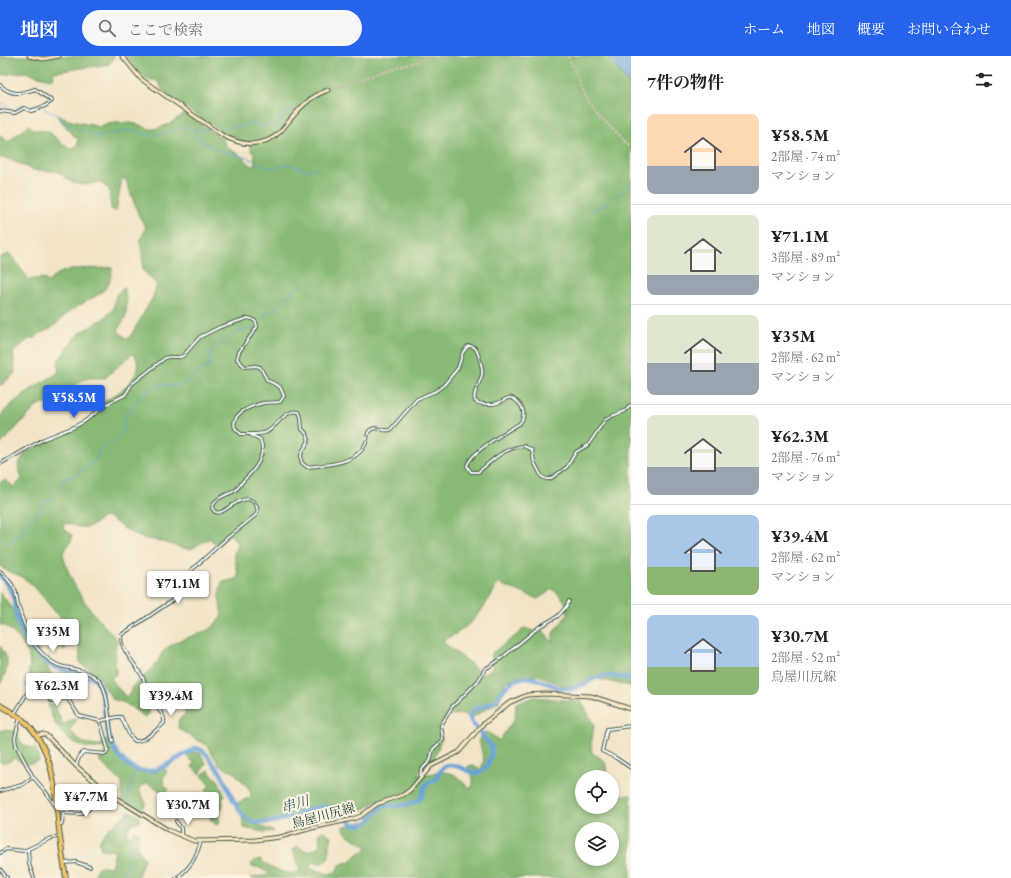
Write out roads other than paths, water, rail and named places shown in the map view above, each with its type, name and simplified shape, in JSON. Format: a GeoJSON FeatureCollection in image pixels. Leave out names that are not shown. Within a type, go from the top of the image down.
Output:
{"type":"FeatureCollection","features":[{"type":"Feature","properties":{"kind":"highway"},"geometry":{"type":"LineString","coordinates":[[0,705],[21,719],[36,736],[51,767],[66,878]]}},
{"type":"Feature","properties":{"kind":"main road"},"geometry":{"type":"LineString","coordinates":[[29,56],[43,59],[59,56]]}},
{"type":"Feature","properties":{"kind":"main road"},"geometry":{"type":"LineString","coordinates":[[122,56],[141,78],[222,135],[240,143],[257,143],[272,138],[280,132],[302,106],[314,97],[328,90]]}},
{"type":"Feature","properties":{"kind":"main road","name":"鳥屋川尻線"},"geometry":{"type":"LineString","coordinates":[[36,736],[46,735],[76,766],[102,788],[125,805],[180,836],[194,841],[266,840],[353,819],[377,804],[403,794],[410,790],[431,766],[459,752],[479,728],[509,703],[522,697],[535,694],[591,696],[631,709]]}},
{"type":"Feature","properties":{"kind":"street"},"geometry":{"type":"LineString","coordinates":[[0,85],[4,89],[14,93],[22,94],[35,90],[39,91],[52,101],[45,106],[31,111],[22,108],[15,113],[0,111]]}},
{"type":"Feature","properties":{"kind":"street"},"geometry":{"type":"LineString","coordinates":[[0,464],[44,439],[85,421],[107,404],[125,395],[132,384],[167,357],[183,356],[198,339],[220,327],[248,318],[254,320],[256,327],[239,352],[237,359],[246,367],[260,367],[267,380],[280,387],[284,396],[280,402],[258,405],[238,414],[234,420],[234,428],[241,434],[266,432],[289,413],[296,411],[301,416],[302,429],[308,434],[309,437],[308,443],[301,453],[301,461],[303,465],[309,467],[349,460],[364,446],[370,430],[374,428],[385,431],[390,430],[417,399],[441,388],[456,371],[463,352],[470,346],[477,350],[483,371],[474,396],[475,401],[480,404],[497,403],[507,398],[512,398],[520,405],[524,416],[519,424],[494,438],[470,461],[467,466],[471,472],[478,472],[498,454],[504,451],[524,446],[532,450],[534,462],[542,477],[550,479],[569,466],[574,454],[588,444],[605,420],[625,411],[631,405]]}},
{"type":"Feature","properties":{"kind":"street"},"geometry":{"type":"LineString","coordinates":[[15,714],[32,686],[35,684],[40,687],[45,696],[52,701],[63,698],[68,699],[79,716],[101,720],[121,717],[132,738],[137,741],[155,731],[164,723],[164,716],[149,698],[142,676],[121,642],[121,635],[176,598],[181,591],[185,576],[227,538],[256,515],[258,511],[255,504],[248,500],[234,503],[221,512],[215,512],[212,508],[213,504],[219,498],[237,488],[252,473],[257,464],[263,451],[262,444],[258,438],[248,434]]}},
{"type":"Feature","properties":{"kind":"street"},"geometry":{"type":"LineString","coordinates":[[0,571],[16,592],[21,616],[37,648],[50,660],[63,667],[72,667],[84,671],[95,676],[99,680],[104,688],[113,741]]}},
{"type":"Feature","properties":{"kind":"street"},"geometry":{"type":"LineString","coordinates":[[420,778],[421,770],[430,761],[433,749],[443,740],[441,725],[452,707],[478,681],[487,667],[498,661],[528,635],[558,616],[569,601]]}},
{"type":"Feature","properties":{"kind":"street"},"geometry":{"type":"LineString","coordinates":[[21,719],[19,721],[15,738],[16,745],[33,777],[54,804],[57,805]]}},
{"type":"Feature","properties":{"kind":"street"},"geometry":{"type":"LineString","coordinates":[[76,766],[79,758],[84,752],[106,754],[108,749],[101,720]]}},
{"type":"Feature","properties":{"kind":"street"},"geometry":{"type":"LineString","coordinates":[[631,726],[607,729],[602,751],[631,768]]}},
{"type":"Feature","properties":{"kind":"street"},"geometry":{"type":"LineString","coordinates":[[0,791],[22,785],[33,777]]}},
{"type":"Feature","properties":{"kind":"street"},"geometry":{"type":"LineString","coordinates":[[59,824],[62,824],[63,813],[80,814],[89,809],[92,800],[102,788]]}},
{"type":"Feature","properties":{"kind":"street"},"geometry":{"type":"LineString","coordinates":[[176,821],[181,828],[180,836]]}},
{"type":"Feature","properties":{"kind":"street"},"geometry":{"type":"LineString","coordinates":[[0,853],[6,849],[24,851],[49,839],[60,836]]}},
{"type":"Feature","properties":{"kind":"street"},"geometry":{"type":"LineString","coordinates":[[176,878],[193,862],[201,841]]}},
{"type":"Feature","properties":{"kind":"street"},"geometry":{"type":"LineString","coordinates":[[31,847],[28,850],[29,864],[34,878]]}},
{"type":"Feature","properties":{"kind":"street"},"geometry":{"type":"LineString","coordinates":[[64,863],[76,862],[90,867]]}},
{"type":"Feature","properties":{"kind":"street"},"geometry":{"type":"LineString","coordinates":[[0,869],[7,878]]}},
{"type":"Feature","properties":{"kind":"water"},"geometry":{"type":"Polygon","coordinates":[[[608,56],[631,56],[631,87],[608,56]]]}},
{"type":"Feature","properties":{"kind":"waterway"},"geometry":{"type":"LineString","coordinates":[[0,103],[6,105],[14,111],[21,106],[39,107]]}},
{"type":"Feature","properties":{"kind":"waterway"},"geometry":{"type":"LineString","coordinates":[[219,127],[235,127],[254,123],[263,126],[276,124],[295,106]]}},
{"type":"Feature","properties":{"kind":"waterway"},"geometry":{"type":"LineString","coordinates":[[43,108],[55,114],[73,128],[97,137],[128,130],[154,136],[188,126],[195,130],[210,129]]}},
{"type":"Feature","properties":{"kind":"waterway"},"geometry":{"type":"LineString","coordinates":[[195,130],[195,136],[214,149],[249,158],[261,165],[271,168],[290,164],[306,170],[319,168]]}},
{"type":"Feature","properties":{"kind":"waterway"},"geometry":{"type":"LineString","coordinates":[[591,210],[608,203],[631,184]]}},
{"type":"Feature","properties":{"kind":"waterway"},"geometry":{"type":"LineString","coordinates":[[260,324],[266,313],[276,309],[287,295],[302,285]]}},
{"type":"Feature","properties":{"kind":"waterway"},"geometry":{"type":"LineString","coordinates":[[0,540],[8,543],[25,533],[27,522],[38,514],[43,502],[53,498],[58,493],[65,478],[74,476],[87,468],[97,458],[101,449],[118,439],[123,433],[125,427],[125,415],[132,410],[136,402],[149,389],[162,385],[173,386],[186,383],[195,373],[209,365],[212,350],[236,332],[255,327]]}},
{"type":"Feature","properties":{"kind":"waterway","name":"串川"},"geometry":{"type":"LineString","coordinates":[[0,575],[13,595],[16,616],[22,632],[36,653],[54,667],[96,679],[103,697],[107,729],[110,739],[114,748],[125,763],[141,771],[151,771],[161,768],[196,748],[201,750],[207,754],[221,773],[238,809],[248,820],[254,822],[264,823],[279,821],[317,807],[328,807],[339,811],[350,822],[360,825],[367,823],[382,806],[406,805],[419,800],[426,784],[435,780],[442,769],[446,766],[454,765],[475,773],[484,770],[491,758],[491,746],[471,721],[470,714],[475,709],[494,701],[510,683],[518,679],[533,678],[561,688],[573,689],[602,676],[614,676],[631,679]]}},
{"type":"Feature","properties":{"kind":"waterway"},"geometry":{"type":"LineString","coordinates":[[132,806],[127,797],[136,770]]}},
{"type":"Feature","properties":{"kind":"waterway"},"geometry":{"type":"LineString","coordinates":[[120,878],[124,874],[131,846],[125,827],[132,812]]}},
{"type":"Feature","properties":{"kind":"tunnel"},"geometry":{"type":"LineString","coordinates":[[328,90],[434,56]]}},
{"type":"Feature","properties":{"kind":"tunnel"},"geometry":{"type":"LineString","coordinates":[[568,56],[588,101],[601,118],[631,146]]}}]}
